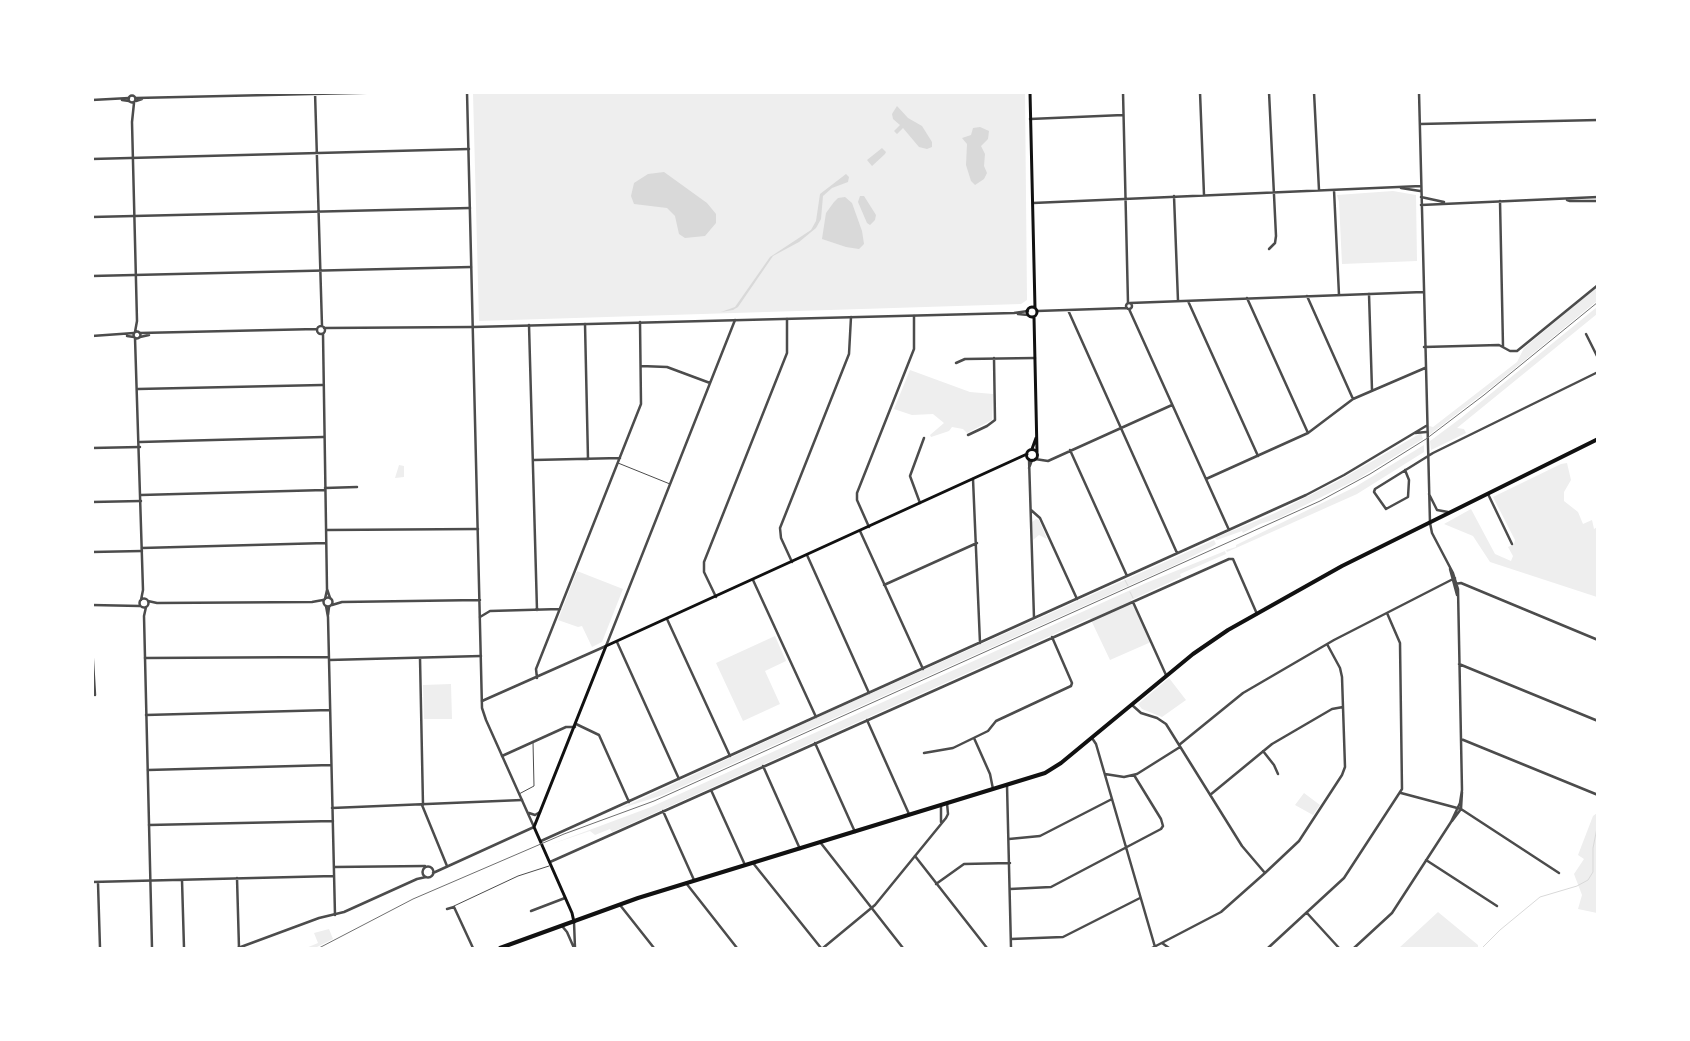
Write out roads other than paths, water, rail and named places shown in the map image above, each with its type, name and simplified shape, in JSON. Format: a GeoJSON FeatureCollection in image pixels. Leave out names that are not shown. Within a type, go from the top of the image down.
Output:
{"type":"FeatureCollection","features":[{"type":"Feature","properties":{"kind":"main road"},"geometry":{"type":"LineString","coordinates":[[1030,92],[1032,313],[1035,358],[1036,436],[1033,458]]}},
{"type":"Feature","properties":{"kind":"main road"},"geometry":{"type":"LineString","coordinates":[[1033,458],[1032,449],[1036,436]]}},
{"type":"Feature","properties":{"kind":"main road"},"geometry":{"type":"LineString","coordinates":[[500,948],[694,880],[1007,785],[1052,769],[1166,675],[1212,640],[1320,578],[1598,439]]}},
{"type":"Feature","properties":{"kind":"main road"},"geometry":{"type":"LineString","coordinates":[[574,922],[534,826],[606,646],[973,480],[1014,461],[1032,449]]}},
{"type":"Feature","properties":{"kind":"main road"},"geometry":{"type":"LineString","coordinates":[[1027,454],[1033,458]]}},
{"type":"Feature","properties":{"kind":"main road"},"geometry":{"type":"LineString","coordinates":[[1014,461],[1033,458]]}},
{"type":"Feature","properties":{"kind":"street"},"geometry":{"type":"LineString","coordinates":[[92,100],[400,92]]}},
{"type":"Feature","properties":{"kind":"street"},"geometry":{"type":"LineString","coordinates":[[237,878],[238,948],[335,914],[417,879],[426,877],[534,826],[484,716],[482,701],[467,92]]}},
{"type":"Feature","properties":{"kind":"street"},"geometry":{"type":"LineString","coordinates":[[1122,92],[1129,305],[1229,530]]}},
{"type":"Feature","properties":{"kind":"street"},"geometry":{"type":"LineString","coordinates":[[1200,92],[1204,195]]}},
{"type":"Feature","properties":{"kind":"street"},"geometry":{"type":"LineString","coordinates":[[1269,249],[1275,243],[1276,236],[1270,92]]}},
{"type":"Feature","properties":{"kind":"street"},"geometry":{"type":"LineString","coordinates":[[1314,92],[1319,190]]}},
{"type":"Feature","properties":{"kind":"street"},"geometry":{"type":"LineString","coordinates":[[1354,948],[1389,916],[1451,822],[1462,809],[1456,584],[1432,533],[1428,493],[1419,92]]}},
{"type":"Feature","properties":{"kind":"street"},"geometry":{"type":"LineString","coordinates":[[315,94],[326,530],[327,589],[324,599]]}},
{"type":"Feature","properties":{"kind":"street"},"geometry":{"type":"LineString","coordinates":[[132,98],[142,550],[144,590],[147,601],[144,616],[152,948]]}},
{"type":"Feature","properties":{"kind":"street"},"geometry":{"type":"LineString","coordinates":[[1030,119],[1124,115]]}},
{"type":"Feature","properties":{"kind":"street"},"geometry":{"type":"LineString","coordinates":[[1420,124],[1598,120]]}},
{"type":"Feature","properties":{"kind":"street"},"geometry":{"type":"LineString","coordinates":[[92,159],[469,149]]}},
{"type":"Feature","properties":{"kind":"street"},"geometry":{"type":"LineString","coordinates":[[1032,203],[1421,186]]}},
{"type":"Feature","properties":{"kind":"street"},"geometry":{"type":"LineString","coordinates":[[1400,187],[1421,191]]}},
{"type":"Feature","properties":{"kind":"street"},"geometry":{"type":"LineString","coordinates":[[1334,190],[1339,295]]}},
{"type":"Feature","properties":{"kind":"street"},"geometry":{"type":"LineString","coordinates":[[1174,196],[1178,301]]}},
{"type":"Feature","properties":{"kind":"street"},"geometry":{"type":"LineString","coordinates":[[1421,197],[1445,203]]}},
{"type":"Feature","properties":{"kind":"street"},"geometry":{"type":"LineString","coordinates":[[1567,200],[1569,198],[1598,197]]}},
{"type":"Feature","properties":{"kind":"street"},"geometry":{"type":"LineString","coordinates":[[1421,204],[1500,201],[1598,201]]}},
{"type":"Feature","properties":{"kind":"street"},"geometry":{"type":"LineString","coordinates":[[1500,201],[1503,346]]}},
{"type":"Feature","properties":{"kind":"street"},"geometry":{"type":"LineString","coordinates":[[92,217],[470,208]]}},
{"type":"Feature","properties":{"kind":"street"},"geometry":{"type":"LineString","coordinates":[[92,276],[471,266]]}},
{"type":"Feature","properties":{"kind":"street"},"geometry":{"type":"LineString","coordinates":[[1424,347],[1503,346],[1512,351],[1519,350],[1598,285]]}},
{"type":"Feature","properties":{"kind":"street"},"geometry":{"type":"LineString","coordinates":[[92,336],[1032,313],[1118,308],[1140,303],[1188,300],[1423,292]]}},
{"type":"Feature","properties":{"kind":"street"},"geometry":{"type":"LineString","coordinates":[[1369,294],[1372,390]]}},
{"type":"Feature","properties":{"kind":"street"},"geometry":{"type":"LineString","coordinates":[[1307,296],[1353,399]]}},
{"type":"Feature","properties":{"kind":"street"},"geometry":{"type":"LineString","coordinates":[[1247,298],[1308,434]]}},
{"type":"Feature","properties":{"kind":"street"},"geometry":{"type":"LineString","coordinates":[[1188,300],[1258,456]]}},
{"type":"Feature","properties":{"kind":"street"},"geometry":{"type":"LineString","coordinates":[[1068,310],[1177,553]]}},
{"type":"Feature","properties":{"kind":"street"},"geometry":{"type":"LineString","coordinates":[[869,527],[857,500],[857,493],[914,350],[914,316]]}},
{"type":"Feature","properties":{"kind":"street"},"geometry":{"type":"LineString","coordinates":[[792,562],[781,538],[780,528],[849,354],[851,317]]}},
{"type":"Feature","properties":{"kind":"street"},"geometry":{"type":"LineString","coordinates":[[716,597],[704,572],[704,562],[787,353],[787,319]]}},
{"type":"Feature","properties":{"kind":"street"},"geometry":{"type":"LineString","coordinates":[[482,701],[606,646],[734,320]]}},
{"type":"Feature","properties":{"kind":"street"},"geometry":{"type":"LineString","coordinates":[[537,678],[536,669],[641,404],[640,322]]}},
{"type":"Feature","properties":{"kind":"street"},"geometry":{"type":"LineString","coordinates":[[584,324],[588,459]]}},
{"type":"Feature","properties":{"kind":"street"},"geometry":{"type":"LineString","coordinates":[[530,325],[537,610]]}},
{"type":"Feature","properties":{"kind":"street"},"geometry":{"type":"LineString","coordinates":[[1586,334],[1598,358]]}},
{"type":"Feature","properties":{"kind":"street"},"geometry":{"type":"LineString","coordinates":[[956,362],[965,358],[1035,358]]}},
{"type":"Feature","properties":{"kind":"street"},"geometry":{"type":"LineString","coordinates":[[968,434],[987,426],[995,420],[994,358]]}},
{"type":"Feature","properties":{"kind":"street"},"geometry":{"type":"LineString","coordinates":[[641,366],[667,367],[710,384]]}},
{"type":"Feature","properties":{"kind":"street"},"geometry":{"type":"LineString","coordinates":[[1206,479],[1308,434],[1353,399],[1425,368]]}},
{"type":"Feature","properties":{"kind":"street"},"geometry":{"type":"LineString","coordinates":[[1405,470],[1409,480],[1407,498],[1386,509],[1374,492],[1375,489],[1405,470],[1428,456],[1598,372]]}},
{"type":"Feature","properties":{"kind":"street"},"geometry":{"type":"LineString","coordinates":[[138,389],[322,384]]}},
{"type":"Feature","properties":{"kind":"street"},"geometry":{"type":"LineString","coordinates":[[1034,618],[1029,470],[1033,458],[1042,462],[1172,405]]}},
{"type":"Feature","properties":{"kind":"street"},"geometry":{"type":"LineString","coordinates":[[541,842],[1344,476],[1426,426]]}},
{"type":"Feature","properties":{"kind":"street"},"geometry":{"type":"LineString","coordinates":[[1414,433],[1426,432]]}},
{"type":"Feature","properties":{"kind":"street"},"geometry":{"type":"LineString","coordinates":[[140,442],[323,437]]}},
{"type":"Feature","properties":{"kind":"street"},"geometry":{"type":"LineString","coordinates":[[920,504],[910,476],[924,438]]}},
{"type":"Feature","properties":{"kind":"street"},"geometry":{"type":"LineString","coordinates":[[92,448],[140,447]]}},
{"type":"Feature","properties":{"kind":"street"},"geometry":{"type":"LineString","coordinates":[[1070,450],[1127,576]]}},
{"type":"Feature","properties":{"kind":"street"},"geometry":{"type":"LineString","coordinates":[[533,460],[620,458]]}},
{"type":"Feature","properties":{"kind":"street"},"geometry":{"type":"LineString","coordinates":[[973,480],[980,643]]}},
{"type":"Feature","properties":{"kind":"street"},"geometry":{"type":"LineString","coordinates":[[141,495],[357,487]]}},
{"type":"Feature","properties":{"kind":"street"},"geometry":{"type":"LineString","coordinates":[[1428,493],[1437,510],[1453,512]]}},
{"type":"Feature","properties":{"kind":"street"},"geometry":{"type":"LineString","coordinates":[[1488,494],[1512,544]]}},
{"type":"Feature","properties":{"kind":"street"},"geometry":{"type":"LineString","coordinates":[[92,502],[141,501]]}},
{"type":"Feature","properties":{"kind":"street"},"geometry":{"type":"LineString","coordinates":[[1030,510],[1040,518],[1077,599]]}},
{"type":"Feature","properties":{"kind":"street"},"geometry":{"type":"LineString","coordinates":[[326,530],[478,529]]}},
{"type":"Feature","properties":{"kind":"street"},"geometry":{"type":"LineString","coordinates":[[860,531],[922,669]]}},
{"type":"Feature","properties":{"kind":"street"},"geometry":{"type":"LineString","coordinates":[[884,585],[977,542]]}},
{"type":"Feature","properties":{"kind":"street"},"geometry":{"type":"LineString","coordinates":[[92,552],[326,543]]}},
{"type":"Feature","properties":{"kind":"street"},"geometry":{"type":"LineString","coordinates":[[807,555],[869,693]]}},
{"type":"Feature","properties":{"kind":"street"},"geometry":{"type":"LineString","coordinates":[[551,864],[663,811],[1226,560],[1233,559],[1257,614]]}},
{"type":"Feature","properties":{"kind":"street"},"geometry":{"type":"LineString","coordinates":[[1104,774],[1134,775],[1180,746],[1237,697],[1327,644],[1454,579]]}},
{"type":"Feature","properties":{"kind":"street"},"geometry":{"type":"LineString","coordinates":[[754,580],[816,717]]}},
{"type":"Feature","properties":{"kind":"street"},"geometry":{"type":"LineString","coordinates":[[1456,584],[1462,583],[1598,640]]}},
{"type":"Feature","properties":{"kind":"street"},"geometry":{"type":"LineString","coordinates":[[327,589],[331,599],[328,605],[328,617],[335,914]]}},
{"type":"Feature","properties":{"kind":"street"},"geometry":{"type":"LineString","coordinates":[[144,590],[140,601],[144,616]]}},
{"type":"Feature","properties":{"kind":"street"},"geometry":{"type":"LineString","coordinates":[[324,599],[328,605]]}},
{"type":"Feature","properties":{"kind":"street"},"geometry":{"type":"LineString","coordinates":[[313,602],[331,599],[342,602]]}},
{"type":"Feature","properties":{"kind":"street"},"geometry":{"type":"LineString","coordinates":[[92,605],[130,604],[140,601],[157,603],[313,602],[328,605],[342,602],[480,600]]}},
{"type":"Feature","properties":{"kind":"street"},"geometry":{"type":"LineString","coordinates":[[1133,601],[1166,675]]}},
{"type":"Feature","properties":{"kind":"street"},"geometry":{"type":"LineString","coordinates":[[130,604],[146,607],[157,603]]}},
{"type":"Feature","properties":{"kind":"street"},"geometry":{"type":"LineString","coordinates":[[480,617],[490,611],[560,609]]}},
{"type":"Feature","properties":{"kind":"street"},"geometry":{"type":"LineString","coordinates":[[1268,948],[1344,878],[1401,793],[1403,785],[1400,642],[1387,612]]}},
{"type":"Feature","properties":{"kind":"street"},"geometry":{"type":"LineString","coordinates":[[667,619],[730,756]]}},
{"type":"Feature","properties":{"kind":"street"},"geometry":{"type":"LineString","coordinates":[[924,753],[953,748],[988,731],[996,721],[1071,686],[1052,638]]}},
{"type":"Feature","properties":{"kind":"street"},"geometry":{"type":"LineString","coordinates":[[617,642],[679,779]]}},
{"type":"Feature","properties":{"kind":"street"},"geometry":{"type":"LineString","coordinates":[[1091,737],[1096,744],[1153,948],[1221,912],[1265,873],[1299,841],[1342,776],[1344,767],[1341,672],[1327,644]]}},
{"type":"Feature","properties":{"kind":"street"},"geometry":{"type":"LineString","coordinates":[[92,645],[94,695]]}},
{"type":"Feature","properties":{"kind":"street"},"geometry":{"type":"LineString","coordinates":[[145,658],[420,658],[481,656]]}},
{"type":"Feature","properties":{"kind":"street"},"geometry":{"type":"LineString","coordinates":[[420,658],[422,805],[447,866]]}},
{"type":"Feature","properties":{"kind":"street"},"geometry":{"type":"LineString","coordinates":[[1459,664],[1598,721]]}},
{"type":"Feature","properties":{"kind":"street"},"geometry":{"type":"LineString","coordinates":[[1132,704],[1141,713],[1157,718],[1166,724],[1242,846],[1265,873]]}},
{"type":"Feature","properties":{"kind":"street"},"geometry":{"type":"LineString","coordinates":[[1210,795],[1263,752],[1332,710],[1343,707]]}},
{"type":"Feature","properties":{"kind":"street"},"geometry":{"type":"LineString","coordinates":[[146,715],[330,710]]}},
{"type":"Feature","properties":{"kind":"street"},"geometry":{"type":"LineString","coordinates":[[867,720],[910,815]]}},
{"type":"Feature","properties":{"kind":"street"},"geometry":{"type":"LineString","coordinates":[[502,756],[566,727],[575,725],[599,735],[629,802]]}},
{"type":"Feature","properties":{"kind":"street"},"geometry":{"type":"LineString","coordinates":[[974,738],[990,774],[993,789]]}},
{"type":"Feature","properties":{"kind":"street"},"geometry":{"type":"LineString","coordinates":[[1461,739],[1598,795]]}},
{"type":"Feature","properties":{"kind":"street"},"geometry":{"type":"LineString","coordinates":[[814,743],[855,832]]}},
{"type":"Feature","properties":{"kind":"street"},"geometry":{"type":"LineString","coordinates":[[1263,752],[1274,765],[1278,774]]}},
{"type":"Feature","properties":{"kind":"street"},"geometry":{"type":"LineString","coordinates":[[148,770],[331,766]]}},
{"type":"Feature","properties":{"kind":"street"},"geometry":{"type":"LineString","coordinates":[[763,766],[800,848]]}},
{"type":"Feature","properties":{"kind":"street"},"geometry":{"type":"LineString","coordinates":[[1010,889],[1051,887],[1159,831],[1163,826],[1161,819],[1134,775]]}},
{"type":"Feature","properties":{"kind":"street"},"geometry":{"type":"LineString","coordinates":[[1007,785],[1011,948]]}},
{"type":"Feature","properties":{"kind":"street"},"geometry":{"type":"LineString","coordinates":[[711,790],[745,865]]}},
{"type":"Feature","properties":{"kind":"street"},"geometry":{"type":"LineString","coordinates":[[1451,822],[1462,790]]}},
{"type":"Feature","properties":{"kind":"street"},"geometry":{"type":"LineString","coordinates":[[1401,793],[1462,809],[1559,873]]}},
{"type":"Feature","properties":{"kind":"street"},"geometry":{"type":"LineString","coordinates":[[1009,839],[1040,836],[1112,799]]}},
{"type":"Feature","properties":{"kind":"street"},"geometry":{"type":"LineString","coordinates":[[332,808],[522,800]]}},
{"type":"Feature","properties":{"kind":"street"},"geometry":{"type":"LineString","coordinates":[[753,863],[822,948],[872,909],[948,814],[947,803]]}},
{"type":"Feature","properties":{"kind":"street"},"geometry":{"type":"LineString","coordinates":[[940,824],[941,805]]}},
{"type":"Feature","properties":{"kind":"street"},"geometry":{"type":"LineString","coordinates":[[528,813],[535,815],[541,811]]}},
{"type":"Feature","properties":{"kind":"street"},"geometry":{"type":"LineString","coordinates":[[663,811],[694,880]]}},
{"type":"Feature","properties":{"kind":"street"},"geometry":{"type":"LineString","coordinates":[[149,825],[333,821]]}},
{"type":"Feature","properties":{"kind":"street"},"geometry":{"type":"LineString","coordinates":[[820,842],[903,948]]}},
{"type":"Feature","properties":{"kind":"street"},"geometry":{"type":"LineString","coordinates":[[914,857],[986,948]]}},
{"type":"Feature","properties":{"kind":"street"},"geometry":{"type":"LineString","coordinates":[[1426,860],[1497,906]]}},
{"type":"Feature","properties":{"kind":"street"},"geometry":{"type":"LineString","coordinates":[[936,884],[964,864],[1010,863]]}},
{"type":"Feature","properties":{"kind":"street"},"geometry":{"type":"LineString","coordinates":[[334,867],[414,865],[440,869]]}},
{"type":"Feature","properties":{"kind":"street"},"geometry":{"type":"LineString","coordinates":[[414,865],[426,877]]}},
{"type":"Feature","properties":{"kind":"street"},"geometry":{"type":"LineString","coordinates":[[417,879],[425,866]]}},
{"type":"Feature","properties":{"kind":"street"},"geometry":{"type":"LineString","coordinates":[[432,868],[433,873]]}},
{"type":"Feature","properties":{"kind":"street"},"geometry":{"type":"LineString","coordinates":[[92,882],[334,876]]}},
{"type":"Feature","properties":{"kind":"street"},"geometry":{"type":"LineString","coordinates":[[182,880],[184,948]]}},
{"type":"Feature","properties":{"kind":"street"},"geometry":{"type":"LineString","coordinates":[[98,882],[100,948]]}},
{"type":"Feature","properties":{"kind":"street"},"geometry":{"type":"LineString","coordinates":[[686,883],[737,948]]}},
{"type":"Feature","properties":{"kind":"street"},"geometry":{"type":"LineString","coordinates":[[531,911],[565,898]]}},
{"type":"Feature","properties":{"kind":"street"},"geometry":{"type":"LineString","coordinates":[[1011,939],[1063,937],[1140,898]]}},
{"type":"Feature","properties":{"kind":"street"},"geometry":{"type":"LineString","coordinates":[[620,905],[654,948]]}},
{"type":"Feature","properties":{"kind":"street"},"geometry":{"type":"LineString","coordinates":[[446,909],[454,906],[473,948]]}},
{"type":"Feature","properties":{"kind":"street"},"geometry":{"type":"LineString","coordinates":[[1306,913],[1339,948]]}},
{"type":"Feature","properties":{"kind":"street"},"geometry":{"type":"LineString","coordinates":[[574,922],[575,948]]}},
{"type":"Feature","properties":{"kind":"street"},"geometry":{"type":"LineString","coordinates":[[562,926],[575,948]]}},
{"type":"Feature","properties":{"kind":"street"},"geometry":{"type":"LineString","coordinates":[[1162,943],[1169,948]]}},
{"type":"Feature","properties":{"kind":"street"},"geometry":{"type":"LineString","coordinates":[[1272,948],[1273,944]]}},
{"type":"Feature","properties":{"kind":"lane"},"geometry":{"type":"LineString","coordinates":[[618,463],[670,484]]}},
{"type":"Feature","properties":{"kind":"lane"},"geometry":{"type":"LineString","coordinates":[[519,794],[534,786],[533,742]]}},
{"type":"Feature","properties":{"kind":"lane"},"geometry":{"type":"LineString","coordinates":[[454,906],[551,864]]}},
{"type":"Feature","properties":{"kind":"waterway"},"geometry":{"type":"LineString","coordinates":[[1125,580],[1128,586]]}},
{"type":"Feature","properties":{"kind":"waterway"},"geometry":{"type":"LineString","coordinates":[[1130,592],[1133,598]]}},
{"type":"Feature","properties":{"kind":"waterway"},"geometry":{"type":"LineString","coordinates":[[1482,948],[1500,930],[1540,897],[1577,886],[1588,880],[1593,872],[1593,848],[1598,823]]}},
{"type":"Feature","properties":{"kind":"railway"},"geometry":{"type":"LineString","coordinates":[[319,948],[413,899],[564,834],[654,801],[1320,501],[1370,474],[1426,439],[1484,395],[1598,302]]}}]}
